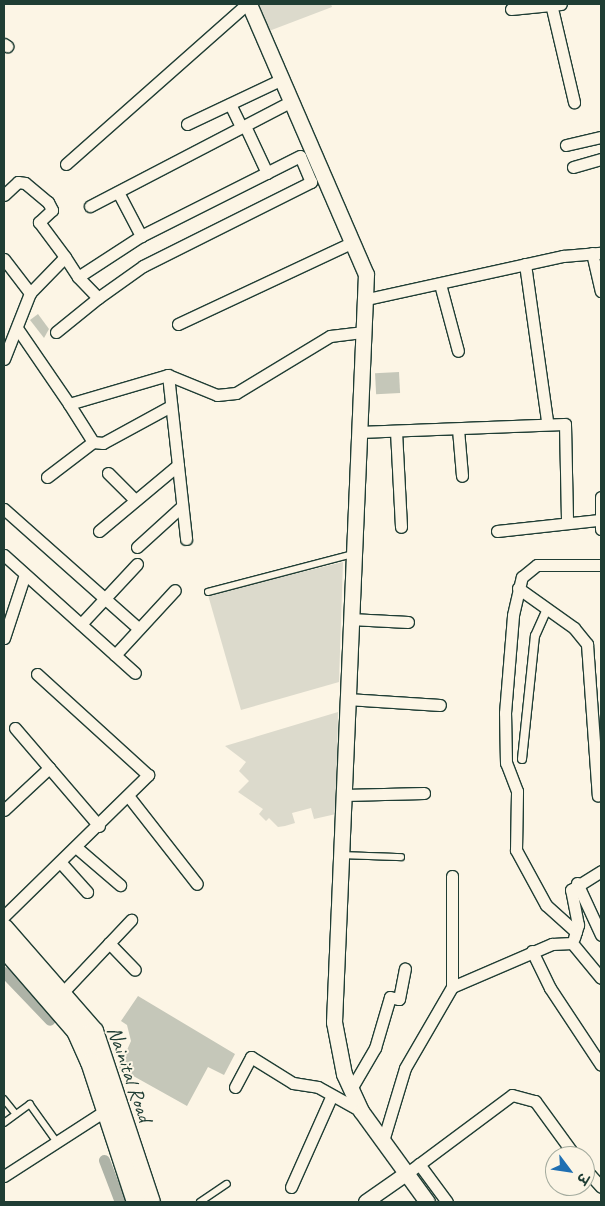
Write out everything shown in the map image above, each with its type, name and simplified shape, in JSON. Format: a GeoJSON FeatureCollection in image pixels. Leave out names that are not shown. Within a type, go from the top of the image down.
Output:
{"type":"FeatureCollection","features":[{"type":"Feature","properties":{"kind":"highway","name":"Nainital Road"},"geometry":{"type":"LineString","coordinates":[[4,928],[64,991],[94,1031],[151,1202]]}},
{"type":"Feature","properties":{"kind":"highway","name":"Nainital Road"},"geometry":{"type":"LineString","coordinates":[[4,948],[76,1031],[136,1202]]}},
{"type":"Feature","properties":{"kind":"main road"},"geometry":{"type":"LineString","coordinates":[[248,4],[366,274],[367,299],[358,432],[334,1022],[336,1048],[361,1110],[427,1202]]}},
{"type":"Feature","properties":{"kind":"street"},"geometry":{"type":"LineString","coordinates":[[66,164],[248,4]]}},
{"type":"Feature","properties":{"kind":"street"},"geometry":{"type":"LineString","coordinates":[[511,9],[554,4],[574,102]]}},
{"type":"Feature","properties":{"kind":"street"},"geometry":{"type":"LineString","coordinates":[[187,124],[280,80]]}},
{"type":"Feature","properties":{"kind":"street"},"geometry":{"type":"LineString","coordinates":[[90,206],[290,102]]}},
{"type":"Feature","properties":{"kind":"street"},"geometry":{"type":"LineString","coordinates":[[230,104],[267,173]]}},
{"type":"Feature","properties":{"kind":"street"},"geometry":{"type":"LineString","coordinates":[[566,145],[601,137]]}},
{"type":"Feature","properties":{"kind":"street"},"geometry":{"type":"LineString","coordinates":[[56,332],[98,298],[143,266],[311,182],[300,156],[141,236],[78,276]]}},
{"type":"Feature","properties":{"kind":"street"},"geometry":{"type":"LineString","coordinates":[[574,167],[601,159]]}},
{"type":"Feature","properties":{"kind":"street"},"geometry":{"type":"LineString","coordinates":[[4,195],[18,182],[25,183],[48,202],[52,210],[39,222],[78,276],[98,298]]}},
{"type":"Feature","properties":{"kind":"street"},"geometry":{"type":"LineString","coordinates":[[118,192],[141,236]]}},
{"type":"Feature","properties":{"kind":"street"},"geometry":{"type":"LineString","coordinates":[[178,324],[351,243]]}},
{"type":"Feature","properties":{"kind":"street"},"geometry":{"type":"LineString","coordinates":[[367,299],[525,264],[597,253],[601,291]]}},
{"type":"Feature","properties":{"kind":"street"},"geometry":{"type":"LineString","coordinates":[[5,353],[30,294],[65,258]]}},
{"type":"Feature","properties":{"kind":"street"},"geometry":{"type":"LineString","coordinates":[[4,259],[30,294]]}},
{"type":"Feature","properties":{"kind":"street"},"geometry":{"type":"LineString","coordinates":[[525,264],[548,421]]}},
{"type":"Feature","properties":{"kind":"street"},"geometry":{"type":"LineString","coordinates":[[440,284],[458,351]]}},
{"type":"Feature","properties":{"kind":"street"},"geometry":{"type":"LineString","coordinates":[[17,328],[93,442]]}},
{"type":"Feature","properties":{"kind":"street"},"geometry":{"type":"LineString","coordinates":[[69,404],[168,375],[217,395],[231,394],[330,336],[364,332]]}},
{"type":"Feature","properties":{"kind":"street"},"geometry":{"type":"LineString","coordinates":[[168,375],[186,539]]}},
{"type":"Feature","properties":{"kind":"street"},"geometry":{"type":"LineString","coordinates":[[47,478],[93,442],[103,443],[171,406]]}},
{"type":"Feature","properties":{"kind":"street"},"geometry":{"type":"LineString","coordinates":[[358,432],[458,429],[548,421],[565,424],[568,430],[567,521]]}},
{"type":"Feature","properties":{"kind":"street"},"geometry":{"type":"LineString","coordinates":[[458,429],[462,476]]}},
{"type":"Feature","properties":{"kind":"street"},"geometry":{"type":"LineString","coordinates":[[396,431],[401,527]]}},
{"type":"Feature","properties":{"kind":"street"},"geometry":{"type":"LineString","coordinates":[[99,532],[134,500],[178,465]]}},
{"type":"Feature","properties":{"kind":"street"},"geometry":{"type":"LineString","coordinates":[[108,473],[134,500]]}},
{"type":"Feature","properties":{"kind":"street"},"geometry":{"type":"LineString","coordinates":[[497,531],[567,521],[600,525],[601,497]]}},
{"type":"Feature","properties":{"kind":"street"},"geometry":{"type":"LineString","coordinates":[[137,547],[182,506]]}},
{"type":"Feature","properties":{"kind":"street"},"geometry":{"type":"LineString","coordinates":[[4,509],[138,628]]}},
{"type":"Feature","properties":{"kind":"street"},"geometry":{"type":"LineString","coordinates":[[4,555],[134,673]]}},
{"type":"Feature","properties":{"kind":"street"},"geometry":{"type":"LineString","coordinates":[[81,624],[138,564]]}},
{"type":"Feature","properties":{"kind":"street"},"geometry":{"type":"LineString","coordinates":[[601,565],[537,565],[526,569],[518,588],[505,714],[506,763],[517,791],[516,850],[546,905],[574,938],[601,978]]}},
{"type":"Feature","properties":{"kind":"street"},"geometry":{"type":"LineString","coordinates":[[4,638],[25,574]]}},
{"type":"Feature","properties":{"kind":"street"},"geometry":{"type":"LineString","coordinates":[[518,588],[547,609],[587,644],[598,796]]}},
{"type":"Feature","properties":{"kind":"street"},"geometry":{"type":"LineString","coordinates":[[115,655],[175,590]]}},
{"type":"Feature","properties":{"kind":"street"},"geometry":{"type":"LineString","coordinates":[[522,759],[535,636],[547,609]]}},
{"type":"Feature","properties":{"kind":"street"},"geometry":{"type":"LineString","coordinates":[[350,619],[408,622]]}},
{"type":"Feature","properties":{"kind":"street"},"geometry":{"type":"LineString","coordinates":[[4,916],[100,826],[148,775],[37,674]]}},
{"type":"Feature","properties":{"kind":"street"},"geometry":{"type":"LineString","coordinates":[[347,699],[440,705]]}},
{"type":"Feature","properties":{"kind":"street"},"geometry":{"type":"LineString","coordinates":[[15,728],[100,826]]}},
{"type":"Feature","properties":{"kind":"street"},"geometry":{"type":"LineString","coordinates":[[4,810],[49,768]]}},
{"type":"Feature","properties":{"kind":"street"},"geometry":{"type":"LineString","coordinates":[[344,795],[424,793]]}},
{"type":"Feature","properties":{"kind":"street"},"geometry":{"type":"LineString","coordinates":[[129,797],[197,884]]}},
{"type":"Feature","properties":{"kind":"street"},"geometry":{"type":"LineString","coordinates":[[77,848],[120,885]]}},
{"type":"Feature","properties":{"kind":"street"},"geometry":{"type":"LineString","coordinates":[[61,863],[87,892]]}},
{"type":"Feature","properties":{"kind":"street"},"geometry":{"type":"LineString","coordinates":[[574,938],[570,898],[577,883],[601,871]]}},
{"type":"Feature","properties":{"kind":"street"},"geometry":{"type":"LineString","coordinates":[[382,1141],[405,1068],[452,987],[452,876]]}},
{"type":"Feature","properties":{"kind":"street"},"geometry":{"type":"LineString","coordinates":[[577,883],[601,935]]}},
{"type":"Feature","properties":{"kind":"street"},"geometry":{"type":"LineString","coordinates":[[64,991],[132,920]]}},
{"type":"Feature","properties":{"kind":"street"},"geometry":{"type":"LineString","coordinates":[[452,987],[532,951],[574,938]]}},
{"type":"Feature","properties":{"kind":"street"},"geometry":{"type":"LineString","coordinates":[[109,943],[135,970]]}},
{"type":"Feature","properties":{"kind":"street"},"geometry":{"type":"LineString","coordinates":[[532,951],[550,988],[601,1065]]}},
{"type":"Feature","properties":{"kind":"street"},"geometry":{"type":"LineString","coordinates":[[351,1089],[375,1048],[390,997],[400,999],[405,969]]}},
{"type":"Feature","properties":{"kind":"street"},"geometry":{"type":"LineString","coordinates":[[235,1087],[251,1057],[293,1083],[318,1087],[331,1097],[361,1110]]}},
{"type":"Feature","properties":{"kind":"street"},"geometry":{"type":"LineString","coordinates":[[366,1202],[512,1095],[535,1101],[568,1146]]}},
{"type":"Feature","properties":{"kind":"street"},"geometry":{"type":"LineString","coordinates":[[291,1187],[331,1097]]}},
{"type":"Feature","properties":{"kind":"street"},"geometry":{"type":"LineString","coordinates":[[4,1176],[55,1139],[105,1110]]}},
{"type":"Feature","properties":{"kind":"street"},"geometry":{"type":"LineString","coordinates":[[419,1164],[447,1202]]}},
{"type":"Feature","properties":{"kind":"lane"},"geometry":{"type":"LineString","coordinates":[[208,592],[353,554]]}},
{"type":"Feature","properties":{"kind":"lane"},"geometry":{"type":"LineString","coordinates":[[341,855],[401,857]]}},
{"type":"Feature","properties":{"kind":"lane"},"geometry":{"type":"LineString","coordinates":[[4,1099],[16,1114]]}},
{"type":"Feature","properties":{"kind":"lane"},"geometry":{"type":"LineString","coordinates":[[4,1123],[30,1104],[55,1139]]}},
{"type":"Feature","properties":{"kind":"lane"},"geometry":{"type":"LineString","coordinates":[[200,1202],[227,1184]]}},
{"type":"Feature","properties":{"kind":"shaded area"},"geometry":{"type":"Polygon","coordinates":[[[258,4],[331,4],[332,7],[269,31],[258,4]]]}},
{"type":"Feature","properties":{"kind":"shaded area"},"geometry":{"type":"Polygon","coordinates":[[[343,562],[339,682],[241,710],[208,595],[343,562]]]}},
{"type":"Feature","properties":{"kind":"shaded area"},"geometry":{"type":"Polygon","coordinates":[[[338,712],[336,814],[314,819],[311,808],[292,813],[295,823],[285,826],[278,827],[269,818],[266,821],[259,814],[263,809],[238,792],[249,781],[239,771],[246,762],[225,746],[338,712]]]}},
{"type":"Feature","properties":{"kind":"building"},"geometry":{"type":"Polygon","coordinates":[[[38,314],[49,329],[44,338],[30,320],[38,314]]]}},
{"type":"Feature","properties":{"kind":"building"},"geometry":{"type":"Polygon","coordinates":[[[399,372],[400,393],[376,394],[375,373],[399,372]]]}},
{"type":"Feature","properties":{"kind":"building"},"geometry":{"type":"Polygon","coordinates":[[[138,996],[235,1054],[224,1075],[208,1067],[187,1106],[119,1068],[131,1041],[127,1025],[121,1021],[138,996]]]}},
{"type":"Feature","properties":{"kind":"waterway"},"geometry":{"type":"LineString","coordinates":[[4,972],[50,1020]]}},
{"type":"Feature","properties":{"kind":"waterway"},"geometry":{"type":"LineString","coordinates":[[104,1160],[120,1202]]}}]}
